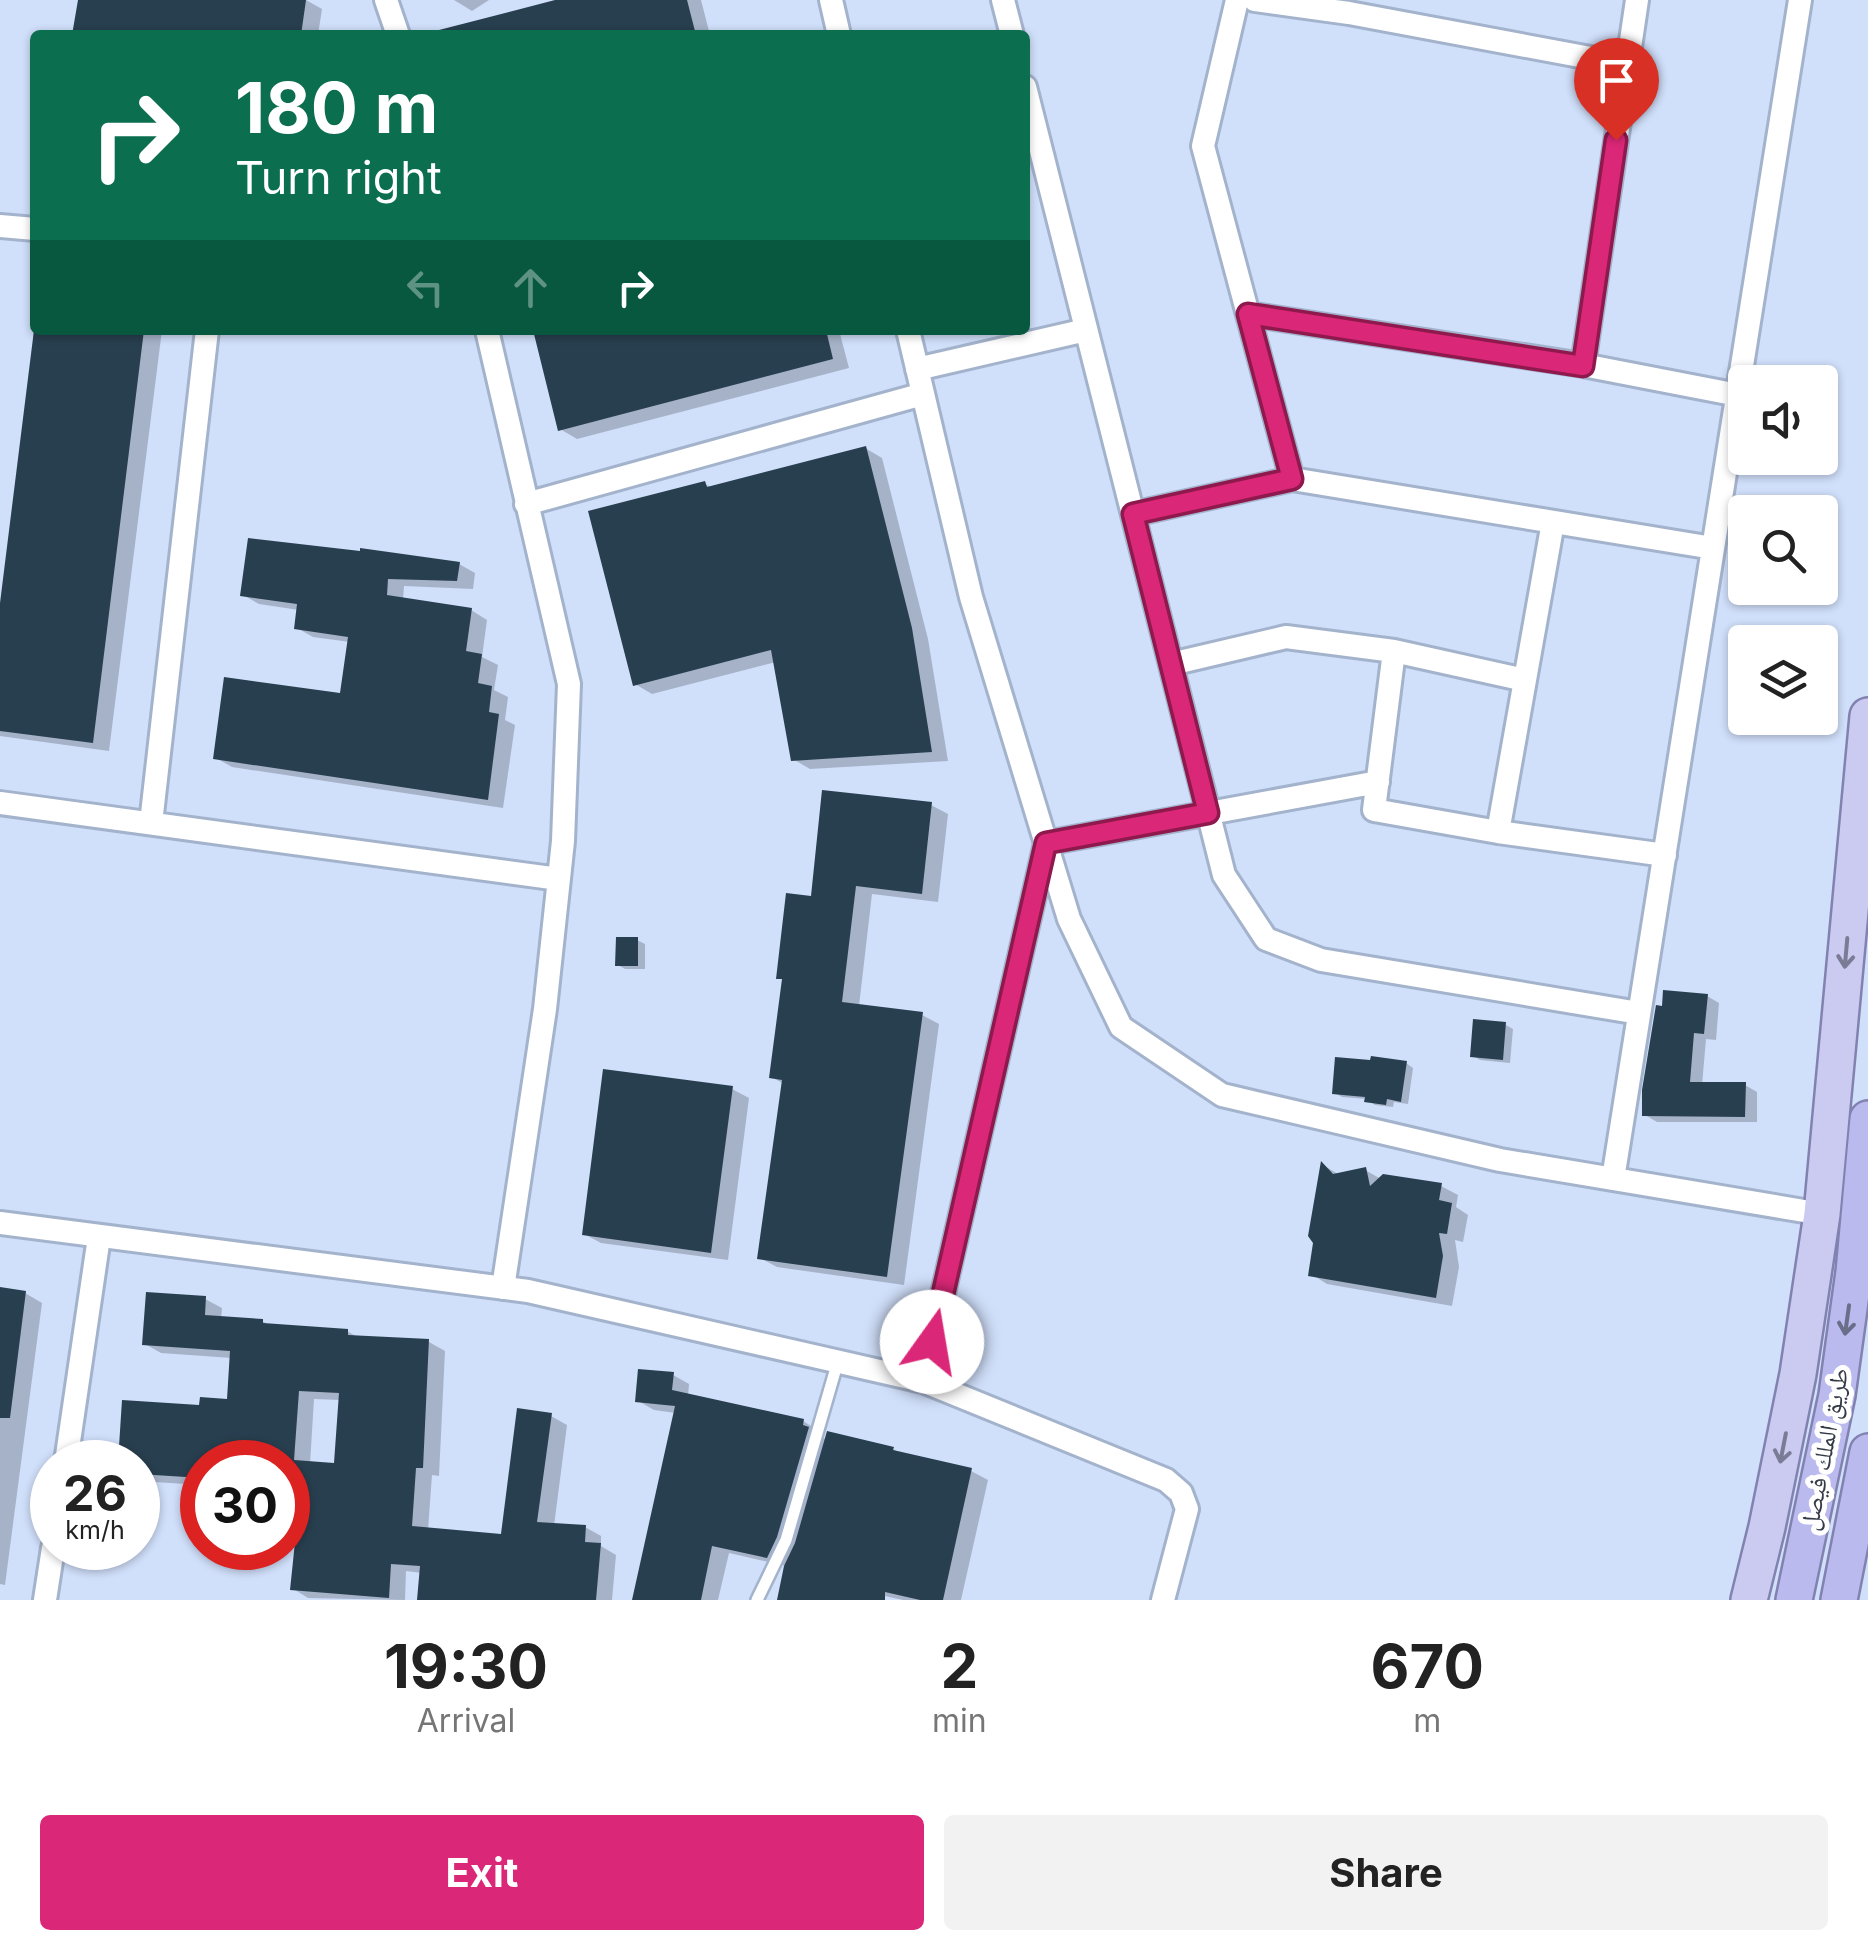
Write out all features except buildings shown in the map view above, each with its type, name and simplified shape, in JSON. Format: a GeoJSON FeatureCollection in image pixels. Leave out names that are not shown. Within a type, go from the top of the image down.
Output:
{"type":"FeatureCollection","features":[{"type":"Feature","properties":{"kind":"highway","name":"طريق الملك فيصل"},"geometry":{"type":"LineString","coordinates":[[1794,1600],[1836,1395],[1854,1272],[1868,1119]]}},
{"type":"Feature","properties":{"kind":"highway","name":"طريق الملك فيصل"},"geometry":{"type":"LineString","coordinates":[[1839,1599],[1868,1452]]}},
{"type":"Feature","properties":{"kind":"main road"},"geometry":{"type":"LineString","coordinates":[[1748,1600],[1798,1374],[1822,1214],[1868,716]]}},
{"type":"Feature","properties":{"kind":"street"},"geometry":{"type":"LineString","coordinates":[[386,0],[396,30]]}},
{"type":"Feature","properties":{"kind":"street"},"geometry":{"type":"LineString","coordinates":[[831,0],[838,30]]}},
{"type":"Feature","properties":{"kind":"street"},"geometry":{"type":"LineString","coordinates":[[1003,0],[1011,30]]}},
{"type":"Feature","properties":{"kind":"street"},"geometry":{"type":"LineString","coordinates":[[1236,0],[1203,146],[1292,479]]}},
{"type":"Feature","properties":{"kind":"street"},"geometry":{"type":"LineString","coordinates":[[1254,0],[1350,6],[1628,65]]}},
{"type":"Feature","properties":{"kind":"street"},"geometry":{"type":"LineString","coordinates":[[1583,366],[1638,0]]}},
{"type":"Feature","properties":{"kind":"street"},"geometry":{"type":"LineString","coordinates":[[1743,365],[1800,0]]}},
{"type":"Feature","properties":{"kind":"street"},"geometry":{"type":"LineString","coordinates":[[1030,107],[1224,875],[1266,940],[1321,960],[1640,1012]]}},
{"type":"Feature","properties":{"kind":"street"},"geometry":{"type":"LineString","coordinates":[[0,226],[30,229]]}},
{"type":"Feature","properties":{"kind":"street"},"geometry":{"type":"LineString","coordinates":[[1248,314],[1583,366],[1728,394]]}},
{"type":"Feature","properties":{"kind":"street"},"geometry":{"type":"LineString","coordinates":[[917,369],[1086,330]]}},
{"type":"Feature","properties":{"kind":"street"},"geometry":{"type":"LineString","coordinates":[[150,823],[206,335]]}},
{"type":"Feature","properties":{"kind":"street"},"geometry":{"type":"LineString","coordinates":[[488,335],[568,684],[559,880],[545,1009],[503,1288]]}},
{"type":"Feature","properties":{"kind":"street"},"geometry":{"type":"LineString","coordinates":[[909,335],[971,597],[1069,919],[1121,1027],[1222,1095],[1500,1160],[1822,1214]]}},
{"type":"Feature","properties":{"kind":"street"},"geometry":{"type":"LineString","coordinates":[[526,504],[923,394]]}},
{"type":"Feature","properties":{"kind":"street"},"geometry":{"type":"LineString","coordinates":[[1613,1180],[1728,457]]}},
{"type":"Feature","properties":{"kind":"street"},"geometry":{"type":"LineString","coordinates":[[1133,514],[1292,479],[1713,548]]}},
{"type":"Feature","properties":{"kind":"street"},"geometry":{"type":"LineString","coordinates":[[1498,832],[1554,522]]}},
{"type":"Feature","properties":{"kind":"street"},"geometry":{"type":"LineString","coordinates":[[1170,664],[1286,637],[1394,651],[1525,680]]}},
{"type":"Feature","properties":{"kind":"street"},"geometry":{"type":"LineString","coordinates":[[1394,651],[1374,810],[1664,855]]}},
{"type":"Feature","properties":{"kind":"street"},"geometry":{"type":"LineString","coordinates":[[1046,843],[1378,782]]}},
{"type":"Feature","properties":{"kind":"street"},"geometry":{"type":"LineString","coordinates":[[0,802],[559,880]]}},
{"type":"Feature","properties":{"kind":"street"},"geometry":{"type":"LineString","coordinates":[[923,1381],[1046,843]]}},
{"type":"Feature","properties":{"kind":"street"},"geometry":{"type":"LineString","coordinates":[[0,1222],[528,1291],[923,1381],[1166,1480],[1180,1493],[1187,1508],[1163,1600]]}},
{"type":"Feature","properties":{"kind":"street"},"geometry":{"type":"LineString","coordinates":[[69,1440],[98,1237]]}},
{"type":"Feature","properties":{"kind":"street"},"geometry":{"type":"LineString","coordinates":[[45,1600],[50,1570]]}},
{"type":"Feature","properties":{"kind":"lane"},"geometry":{"type":"LineString","coordinates":[[756,1600],[786,1540],[838,1362]]}},
{"type":"Feature","properties":{"kind":"route"},"geometry":{"type":"LineString","coordinates":[[932,1342],[1046,843],[1208,813],[1133,514],[1292,479],[1248,314],[1583,366],[1616,140]]}}]}
